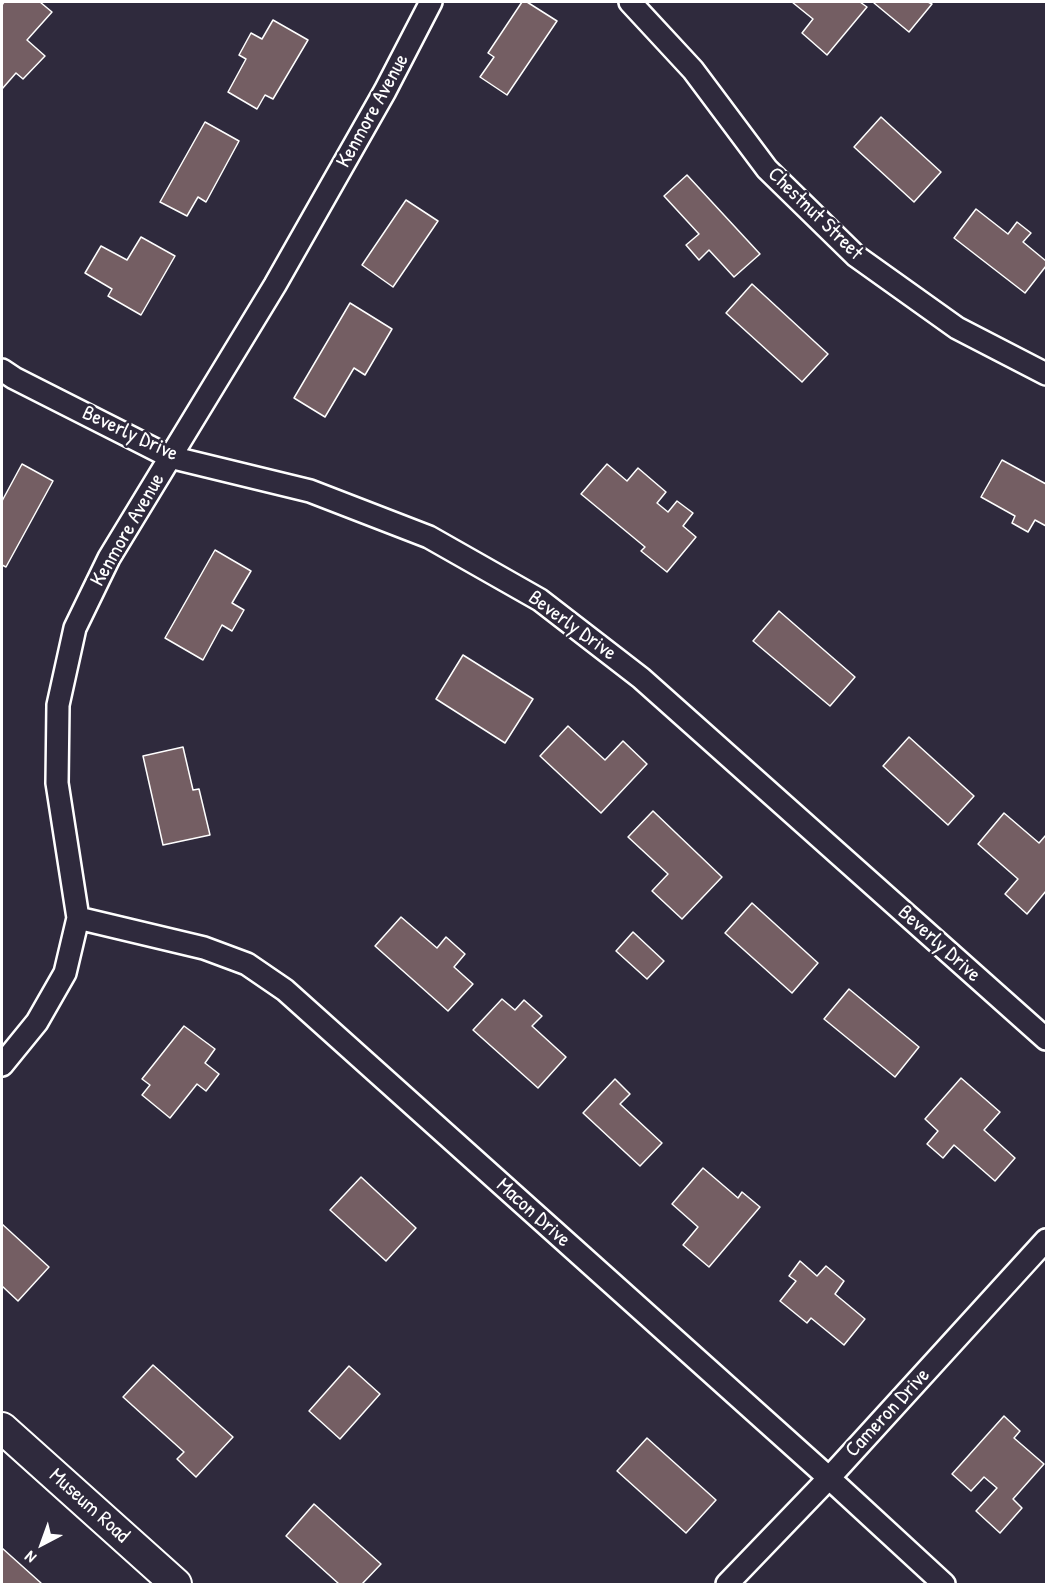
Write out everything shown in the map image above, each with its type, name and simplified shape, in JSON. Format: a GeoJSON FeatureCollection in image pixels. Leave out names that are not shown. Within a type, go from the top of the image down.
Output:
{"type":"FeatureCollection","features":[{"type":"Feature","properties":{"kind":"street","name":"Kenmore Avenue"},"geometry":{"type":"LineString","coordinates":[[2,1065],[37,1022],[65,973],[78,918],[57,783],[58,705],[75,628],[108,558],[275,285],[385,91],[431,2]]}},
{"type":"Feature","properties":{"kind":"street","name":"Chestnut Street"},"geometry":{"type":"LineString","coordinates":[[630,2],[693,70],[767,169],[856,256],[957,328],[1047,374]]}},
{"type":"Feature","properties":{"kind":"street","name":"Beverly Drive"},"geometry":{"type":"LineString","coordinates":[[2,370],[170,457],[310,491],[429,537],[540,600],[641,678],[1047,1040]]}},
{"type":"Feature","properties":{"kind":"street","name":"Macon Drive"},"geometry":{"type":"LineString","coordinates":[[78,918],[204,948],[247,964],[285,990],[944,1584]]}},
{"type":"Feature","properties":{"kind":"street","name":"Cameron Drive"},"geometry":{"type":"LineString","coordinates":[[727,1584],[829,1478],[1047,1240]]}},
{"type":"Feature","properties":{"kind":"street","name":"Museum Road"},"geometry":{"type":"LineString","coordinates":[[2,1428],[167,1582]]}},
{"type":"Feature","properties":{"kind":"building"},"geometry":{"type":"Polygon","coordinates":[[[4,2],[40,2],[52,12],[27,40],[45,56],[23,79],[16,73],[2,89],[2,5],[4,2]]]}},
{"type":"Feature","properties":{"kind":"building"},"geometry":{"type":"Polygon","coordinates":[[[522,2],[527,2],[557,21],[507,95],[480,77],[494,57],[488,53],[522,2]]]}},
{"type":"Feature","properties":{"kind":"building"},"geometry":{"type":"Polygon","coordinates":[[[792,2],[860,2],[867,7],[827,55],[802,33],[813,19],[792,2]]]}},
{"type":"Feature","properties":{"kind":"building"},"geometry":{"type":"Polygon","coordinates":[[[875,2],[928,2],[932,4],[909,32],[875,2]]]}},
{"type":"Feature","properties":{"kind":"building"},"geometry":{"type":"Polygon","coordinates":[[[273,20],[308,40],[273,99],[265,95],[257,109],[228,92],[246,59],[239,55],[251,33],[262,39],[273,20]]]}},
{"type":"Feature","properties":{"kind":"building"},"geometry":{"type":"Polygon","coordinates":[[[881,117],[941,172],[914,202],[854,147],[881,117]]]}},
{"type":"Feature","properties":{"kind":"building"},"geometry":{"type":"Polygon","coordinates":[[[205,122],[239,141],[206,202],[198,197],[187,216],[160,202],[205,122]]]}},
{"type":"Feature","properties":{"kind":"building"},"geometry":{"type":"Polygon","coordinates":[[[687,175],[760,254],[734,277],[709,250],[699,260],[686,245],[699,234],[664,196],[687,175]]]}},
{"type":"Feature","properties":{"kind":"building"},"geometry":{"type":"Polygon","coordinates":[[[406,200],[438,221],[393,287],[362,265],[406,200]]]}},
{"type":"Feature","properties":{"kind":"building"},"geometry":{"type":"Polygon","coordinates":[[[976,209],[1008,234],[1017,222],[1031,233],[1023,242],[1046,261],[1046,266],[1025,293],[954,238],[976,209]]]}},
{"type":"Feature","properties":{"kind":"building"},"geometry":{"type":"Polygon","coordinates":[[[141,237],[175,256],[141,315],[108,296],[112,289],[85,273],[101,246],[127,260],[141,237]]]}},
{"type":"Feature","properties":{"kind":"building"},"geometry":{"type":"Polygon","coordinates":[[[752,284],[828,354],[802,382],[726,313],[752,284]]]}},
{"type":"Feature","properties":{"kind":"building"},"geometry":{"type":"Polygon","coordinates":[[[350,303],[392,329],[365,375],[354,368],[325,417],[294,398],[350,303]]]}},
{"type":"Feature","properties":{"kind":"building"},"geometry":{"type":"Polygon","coordinates":[[[1002,460],[1046,484],[1046,526],[1035,520],[1028,532],[1012,523],[1015,516],[981,497],[1002,460]]]}},
{"type":"Feature","properties":{"kind":"building"},"geometry":{"type":"Polygon","coordinates":[[[22,464],[53,481],[6,567],[2,565],[2,501],[22,464]]]}},
{"type":"Feature","properties":{"kind":"building"},"geometry":{"type":"Polygon","coordinates":[[[607,464],[627,481],[638,468],[666,492],[657,503],[668,512],[677,501],[693,513],[683,526],[696,537],[667,572],[641,551],[645,547],[581,494],[607,464]]]}},
{"type":"Feature","properties":{"kind":"building"},"geometry":{"type":"Polygon","coordinates":[[[215,550],[251,571],[232,603],[244,610],[232,631],[222,625],[203,660],[165,638],[215,550]]]}},
{"type":"Feature","properties":{"kind":"building"},"geometry":{"type":"Polygon","coordinates":[[[779,611],[855,677],[830,706],[753,641],[779,611]]]}},
{"type":"Feature","properties":{"kind":"building"},"geometry":{"type":"Polygon","coordinates":[[[463,655],[533,699],[505,743],[436,699],[463,655]]]}},
{"type":"Feature","properties":{"kind":"building"},"geometry":{"type":"Polygon","coordinates":[[[568,726],[605,760],[623,741],[647,764],[601,813],[540,756],[568,726]]]}},
{"type":"Feature","properties":{"kind":"building"},"geometry":{"type":"Polygon","coordinates":[[[909,737],[974,796],[948,825],[883,766],[909,737]]]}},
{"type":"Feature","properties":{"kind":"building"},"geometry":{"type":"Polygon","coordinates":[[[183,747],[193,790],[199,789],[210,835],[163,845],[143,756],[183,747]]]}},
{"type":"Feature","properties":{"kind":"building"},"geometry":{"type":"Polygon","coordinates":[[[653,811],[722,877],[682,919],[652,891],[668,874],[628,837],[653,811]]]}},
{"type":"Feature","properties":{"kind":"building"},"geometry":{"type":"Polygon","coordinates":[[[1004,813],[1039,843],[1046,835],[1046,891],[1027,914],[1005,894],[1018,879],[978,844],[1004,813]]]}},
{"type":"Feature","properties":{"kind":"building"},"geometry":{"type":"Polygon","coordinates":[[[752,903],[818,963],[792,993],[725,933],[752,903]]]}},
{"type":"Feature","properties":{"kind":"building"},"geometry":{"type":"Polygon","coordinates":[[[401,917],[437,948],[446,937],[465,954],[454,967],[473,984],[448,1011],[375,946],[401,917]]]}},
{"type":"Feature","properties":{"kind":"building"},"geometry":{"type":"Polygon","coordinates":[[[633,932],[664,961],[647,979],[616,951],[633,932]]]}},
{"type":"Feature","properties":{"kind":"building"},"geometry":{"type":"Polygon","coordinates":[[[849,989],[919,1047],[895,1077],[824,1019],[849,989]]]}},
{"type":"Feature","properties":{"kind":"building"},"geometry":{"type":"Polygon","coordinates":[[[502,999],[515,1010],[524,1000],[542,1016],[532,1026],[566,1057],[538,1088],[473,1030],[502,999]]]}},
{"type":"Feature","properties":{"kind":"building"},"geometry":{"type":"Polygon","coordinates":[[[184,1026],[215,1049],[205,1063],[219,1074],[206,1091],[197,1084],[170,1118],[142,1095],[150,1085],[142,1079],[184,1026]]]}},
{"type":"Feature","properties":{"kind":"building"},"geometry":{"type":"Polygon","coordinates":[[[961,1078],[1000,1112],[984,1130],[1015,1158],[995,1181],[954,1145],[943,1158],[927,1144],[938,1131],[925,1119],[961,1078]]]}},
{"type":"Feature","properties":{"kind":"building"},"geometry":{"type":"Polygon","coordinates":[[[615,1079],[630,1094],[620,1104],[662,1143],[640,1166],[583,1113],[615,1079]]]}},
{"type":"Feature","properties":{"kind":"building"},"geometry":{"type":"Polygon","coordinates":[[[703,1168],[738,1198],[742,1192],[760,1207],[709,1267],[683,1245],[698,1227],[672,1204],[703,1168]]]}},
{"type":"Feature","properties":{"kind":"building"},"geometry":{"type":"Polygon","coordinates":[[[361,1177],[416,1228],[386,1261],[330,1210],[361,1177]]]}},
{"type":"Feature","properties":{"kind":"building"},"geometry":{"type":"Polygon","coordinates":[[[2,1224],[49,1267],[18,1301],[2,1286],[2,1224]]]}},
{"type":"Feature","properties":{"kind":"building"},"geometry":{"type":"Polygon","coordinates":[[[800,1261],[817,1276],[826,1266],[844,1281],[835,1294],[865,1319],[844,1345],[811,1318],[807,1323],[780,1301],[796,1281],[789,1276],[800,1261]]]}},
{"type":"Feature","properties":{"kind":"building"},"geometry":{"type":"Polygon","coordinates":[[[153,1365],[233,1437],[196,1477],[177,1459],[184,1452],[123,1397],[153,1365]]]}},
{"type":"Feature","properties":{"kind":"building"},"geometry":{"type":"Polygon","coordinates":[[[349,1366],[380,1394],[340,1439],[309,1411],[349,1366]]]}},
{"type":"Feature","properties":{"kind":"building"},"geometry":{"type":"Polygon","coordinates":[[[1004,1416],[1020,1431],[1014,1438],[1044,1464],[1013,1499],[1022,1508],[1000,1533],[976,1511],[997,1488],[984,1477],[971,1491],[952,1474],[1004,1416]]]}},
{"type":"Feature","properties":{"kind":"building"},"geometry":{"type":"Polygon","coordinates":[[[647,1438],[716,1500],[686,1533],[617,1471],[647,1438]]]}},
{"type":"Feature","properties":{"kind":"building"},"geometry":{"type":"Polygon","coordinates":[[[314,1504],[381,1564],[362,1584],[339,1584],[286,1536],[314,1504]]]}},
{"type":"Feature","properties":{"kind":"building"},"geometry":{"type":"Polygon","coordinates":[[[2,1548],[41,1583],[2,1584],[2,1548]]]}}]}
